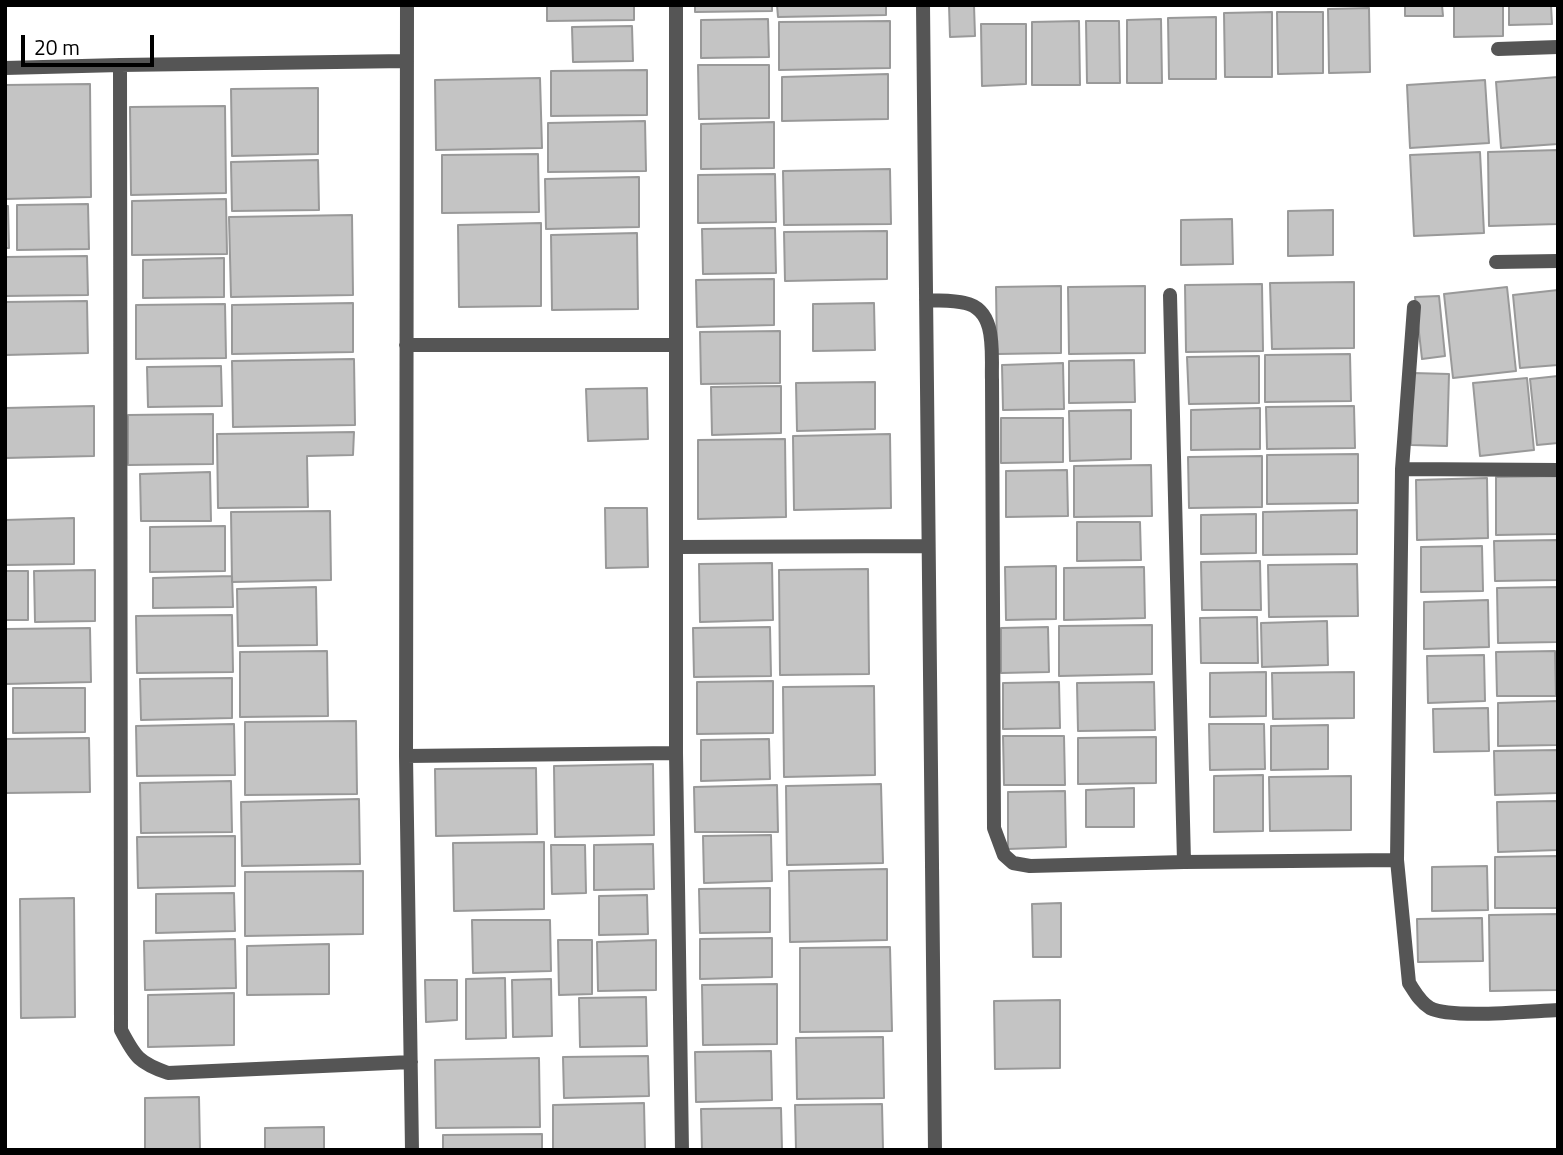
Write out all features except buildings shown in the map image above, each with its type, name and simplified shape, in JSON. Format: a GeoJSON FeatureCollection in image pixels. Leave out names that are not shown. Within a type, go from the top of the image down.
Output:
{"type":"FeatureCollection","features":[{"type":"Feature","properties":{"kind":"street"},"geometry":{"type":"LineString","coordinates":[[407,5],[406,756],[412,1150]]}},
{"type":"Feature","properties":{"kind":"street"},"geometry":{"type":"LineString","coordinates":[[676,5],[676,753],[682,1150]]}},
{"type":"Feature","properties":{"kind":"street"},"geometry":{"type":"LineString","coordinates":[[923,5],[935,1150]]}},
{"type":"Feature","properties":{"kind":"street"},"geometry":{"type":"LineString","coordinates":[[1498,48],[1558,47]]}},
{"type":"Feature","properties":{"kind":"street"},"geometry":{"type":"LineString","coordinates":[[5,68],[407,61]]}},
{"type":"Feature","properties":{"kind":"street"},"geometry":{"type":"LineString","coordinates":[[120,65],[121,1030],[133,1053],[147,1065],[167,1073],[411,1062]]}},
{"type":"Feature","properties":{"kind":"street"},"geometry":{"type":"LineString","coordinates":[[1496,262],[1558,261]]}},
{"type":"Feature","properties":{"kind":"street"},"geometry":{"type":"LineString","coordinates":[[1170,295],[1184,862]]}},
{"type":"Feature","properties":{"kind":"street"},"geometry":{"type":"LineString","coordinates":[[926,300],[967,303],[982,310],[990,326],[994,828],[1004,855],[1013,863],[1030,866],[1397,860]]}},
{"type":"Feature","properties":{"kind":"street"},"geometry":{"type":"LineString","coordinates":[[1414,307],[1402,469],[1397,860],[1409,983],[1420,1000],[1432,1009],[1454,1014],[1558,1010]]}},
{"type":"Feature","properties":{"kind":"street"},"geometry":{"type":"LineString","coordinates":[[406,345],[676,345]]}},
{"type":"Feature","properties":{"kind":"street"},"geometry":{"type":"LineString","coordinates":[[1402,469],[1558,470]]}},
{"type":"Feature","properties":{"kind":"street"},"geometry":{"type":"LineString","coordinates":[[676,547],[928,546]]}},
{"type":"Feature","properties":{"kind":"street"},"geometry":{"type":"LineString","coordinates":[[406,756],[676,753]]}}]}
